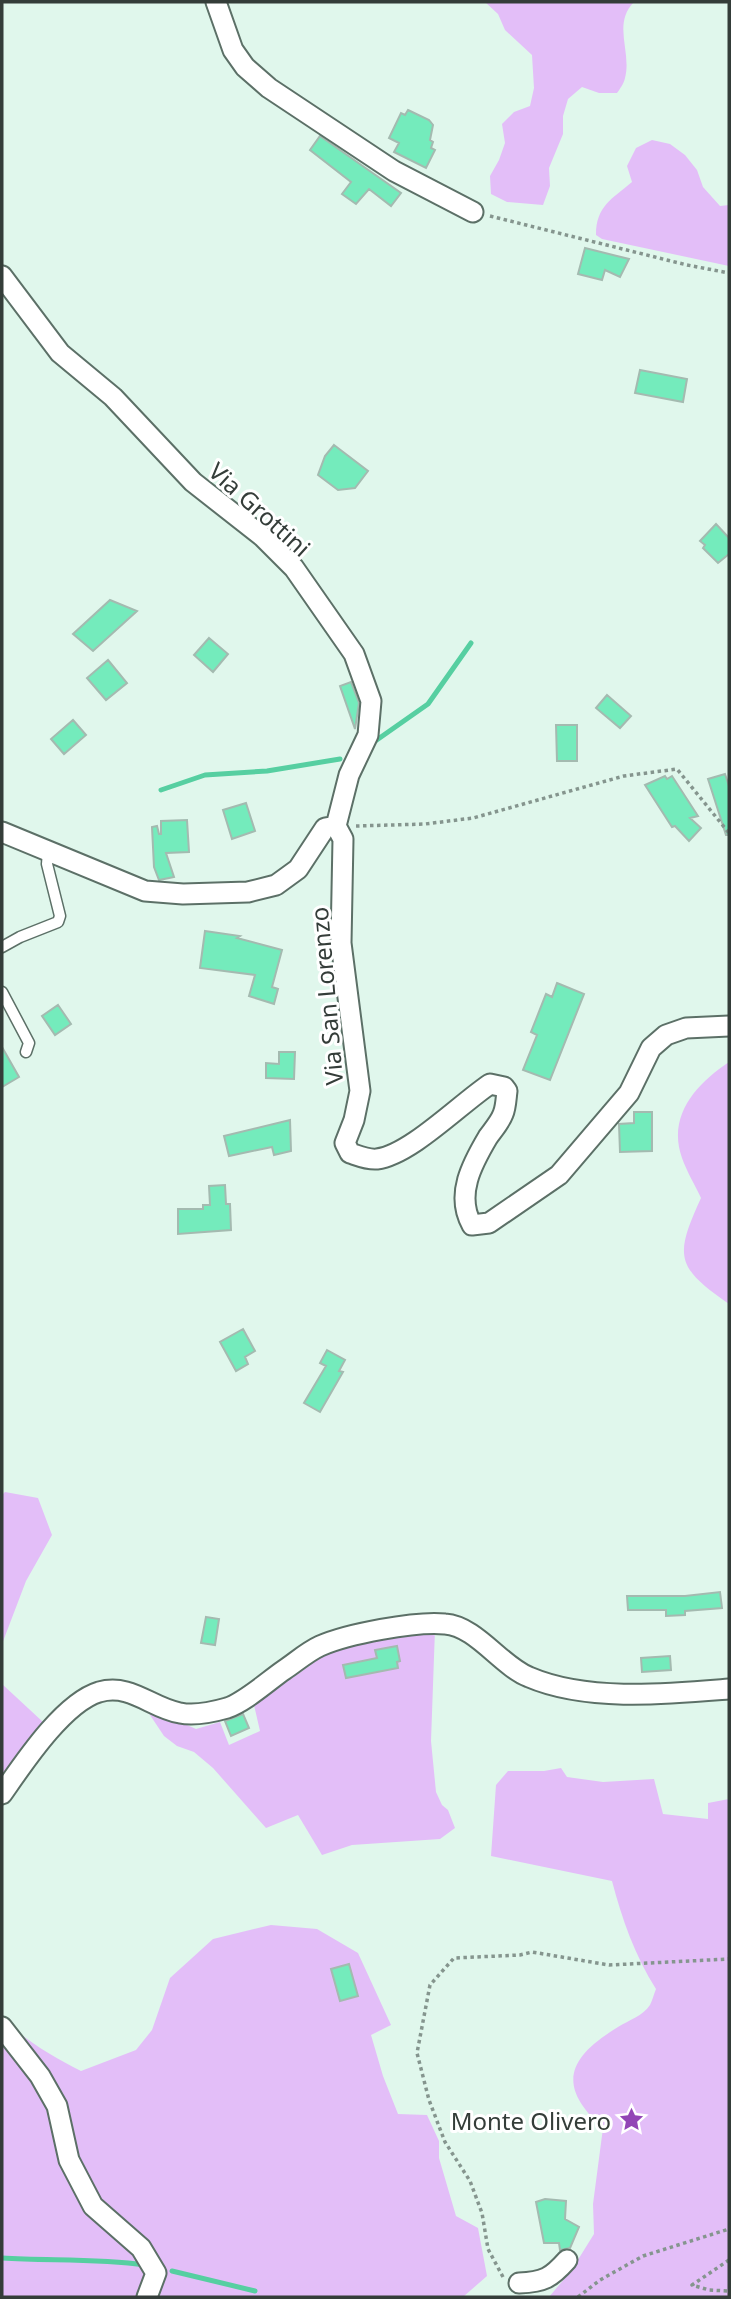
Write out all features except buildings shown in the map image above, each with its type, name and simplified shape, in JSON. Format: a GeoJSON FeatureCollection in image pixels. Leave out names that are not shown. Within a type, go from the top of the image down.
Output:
{"type":"FeatureCollection","features":[{"type":"Feature","properties":{"kind":"street"},"geometry":{"type":"LineString","coordinates":[[216,2],[233,50],[245,67],[269,88],[394,171],[473,212]]}},
{"type":"Feature","properties":{"kind":"street","name":"Via Grottini"},"geometry":{"type":"LineString","coordinates":[[2,276],[60,353],[113,397],[193,482],[263,537],[294,568],[354,654],[371,701],[368,735],[349,775],[336,826]]}},
{"type":"Feature","properties":{"kind":"street","name":"Via San Lorenzo"},"geometry":{"type":"LineString","coordinates":[[2,832],[145,891],[183,894],[248,892],[276,885],[298,869],[325,828],[336,826],[342,839],[341,943],[360,1091],[354,1120],[345,1143],[351,1153],[362,1157],[375,1159],[393,1155],[414,1144],[466,1100],[490,1084],[504,1087],[507,1091],[503,1114],[483,1146],[463,1198],[464,1212],[472,1225],[489,1223],[559,1175],[629,1093],[651,1048],[666,1035],[686,1028],[729,1026]]}},
{"type":"Feature","properties":{"kind":"street"},"geometry":{"type":"LineString","coordinates":[[2,1794],[60,1718],[77,1703],[100,1692],[126,1690],[179,1713],[205,1713],[230,1707],[317,1647],[341,1638],[377,1631],[446,1624],[466,1631],[527,1677],[567,1688],[628,1694],[729,1689]]}},
{"type":"Feature","properties":{"kind":"street"},"geometry":{"type":"LineString","coordinates":[[2,2027],[40,2076],[57,2106],[69,2160],[93,2206],[141,2248],[156,2273],[147,2297]]}},
{"type":"Feature","properties":{"kind":"street"},"geometry":{"type":"LineString","coordinates":[[519,2283],[536,2282],[552,2276],[567,2260]]}},
{"type":"Feature","properties":{"kind":"lane"},"geometry":{"type":"LineString","coordinates":[[2,947],[58,922],[60,916],[47,864],[48,852]]}},
{"type":"Feature","properties":{"kind":"lane"},"geometry":{"type":"LineString","coordinates":[[2,992],[29,1043],[26,1052]]}},
{"type":"Feature","properties":{"kind":"path"},"geometry":{"type":"LineString","coordinates":[[473,212],[729,273]]}},
{"type":"Feature","properties":{"kind":"path"},"geometry":{"type":"LineString","coordinates":[[336,826],[425,824],[473,818],[624,776],[677,769],[729,834]]}},
{"type":"Feature","properties":{"kind":"path"},"geometry":{"type":"LineString","coordinates":[[519,2283],[503,2279],[488,2249],[482,2213],[470,2181],[445,2142],[429,2101],[417,2053],[430,1985],[454,1958],[532,1952],[609,1965],[729,1959]]}},
{"type":"Feature","properties":{"kind":"path"},"geometry":{"type":"LineString","coordinates":[[578,2297],[600,2280],[643,2256],[729,2230]]}},
{"type":"Feature","properties":{"kind":"path"},"geometry":{"type":"LineString","coordinates":[[729,2260],[692,2285],[709,2291],[729,2291]]}},
{"type":"Feature","properties":{"kind":"shaded area"},"geometry":{"type":"Polygon","coordinates":[[[485,2],[634,2],[624,20],[624,82],[617,93],[599,93],[582,87],[568,99],[563,116],[563,134],[549,168],[550,186],[543,205],[507,202],[491,194],[490,176],[505,143],[502,124],[514,112],[530,106],[534,88],[532,55],[505,30],[498,14],[485,2]]]}},
{"type":"Feature","properties":{"kind":"shaded area"},"geometry":{"type":"Polygon","coordinates":[[[652,140],[670,144],[685,155],[697,170],[703,187],[720,206],[729,205],[729,266],[602,239],[596,235],[602,210],[632,182],[627,166],[636,148],[652,140]]]}},
{"type":"Feature","properties":{"kind":"shaded area"},"geometry":{"type":"Polygon","coordinates":[[[729,1062],[729,1304],[698,1280],[685,1259],[687,1234],[701,1198],[682,1158],[678,1128],[688,1102],[696,1091],[729,1062]]]}},
{"type":"Feature","properties":{"kind":"shaded area"},"geometry":{"type":"Polygon","coordinates":[[[5,1492],[38,1498],[52,1535],[26,1581],[2,1644],[2,1495],[5,1492]]]}},
{"type":"Feature","properties":{"kind":"shaded area"},"geometry":{"type":"Polygon","coordinates":[[[435,1629],[431,1741],[436,1792],[442,1805],[448,1810],[455,1828],[440,1839],[352,1845],[322,1855],[298,1815],[266,1828],[213,1768],[194,1752],[177,1746],[164,1736],[144,1706],[196,1729],[220,1722],[229,1745],[260,1731],[254,1705],[326,1654],[345,1647],[435,1629]]]}},
{"type":"Feature","properties":{"kind":"shaded area"},"geometry":{"type":"Polygon","coordinates":[[[2,1684],[43,1722],[2,1785],[2,1684]]]}},
{"type":"Feature","properties":{"kind":"shaded area"},"geometry":{"type":"Polygon","coordinates":[[[561,1768],[567,1777],[603,1782],[654,1779],[663,1814],[708,1819],[708,1803],[729,1799],[729,2297],[549,2297],[571,2271],[594,2234],[593,2204],[603,2128],[578,2098],[574,2073],[588,2049],[647,2009],[656,1989],[630,1937],[612,1881],[491,1856],[496,1785],[508,1771],[561,1768]]]}},
{"type":"Feature","properties":{"kind":"shaded area"},"geometry":{"type":"Polygon","coordinates":[[[271,1925],[317,1929],[358,1953],[391,2025],[371,2035],[398,2114],[427,2115],[439,2141],[439,2158],[456,2216],[478,2228],[487,2276],[463,2297],[2,2297],[2,2017],[39,2047],[81,2071],[136,2050],[152,2030],[170,1978],[213,1939],[271,1925]]]}},
{"type":"Feature","properties":{"kind":"waterway"},"geometry":{"type":"LineString","coordinates":[[371,744],[428,704],[471,643]]}},
{"type":"Feature","properties":{"kind":"waterway"},"geometry":{"type":"LineString","coordinates":[[161,790],[205,775],[267,771],[340,759]]}},
{"type":"Feature","properties":{"kind":"waterway"},"geometry":{"type":"LineString","coordinates":[[2,2258],[109,2261],[145,2265]]}},
{"type":"Feature","properties":{"kind":"waterway"},"geometry":{"type":"LineString","coordinates":[[172,2271],[255,2291]]}},
{"type":"Feature","properties":{"kind":"place","name":"Monte Olivero"},"geometry":{"type":"Point","coordinates":[631,2120]}}]}
